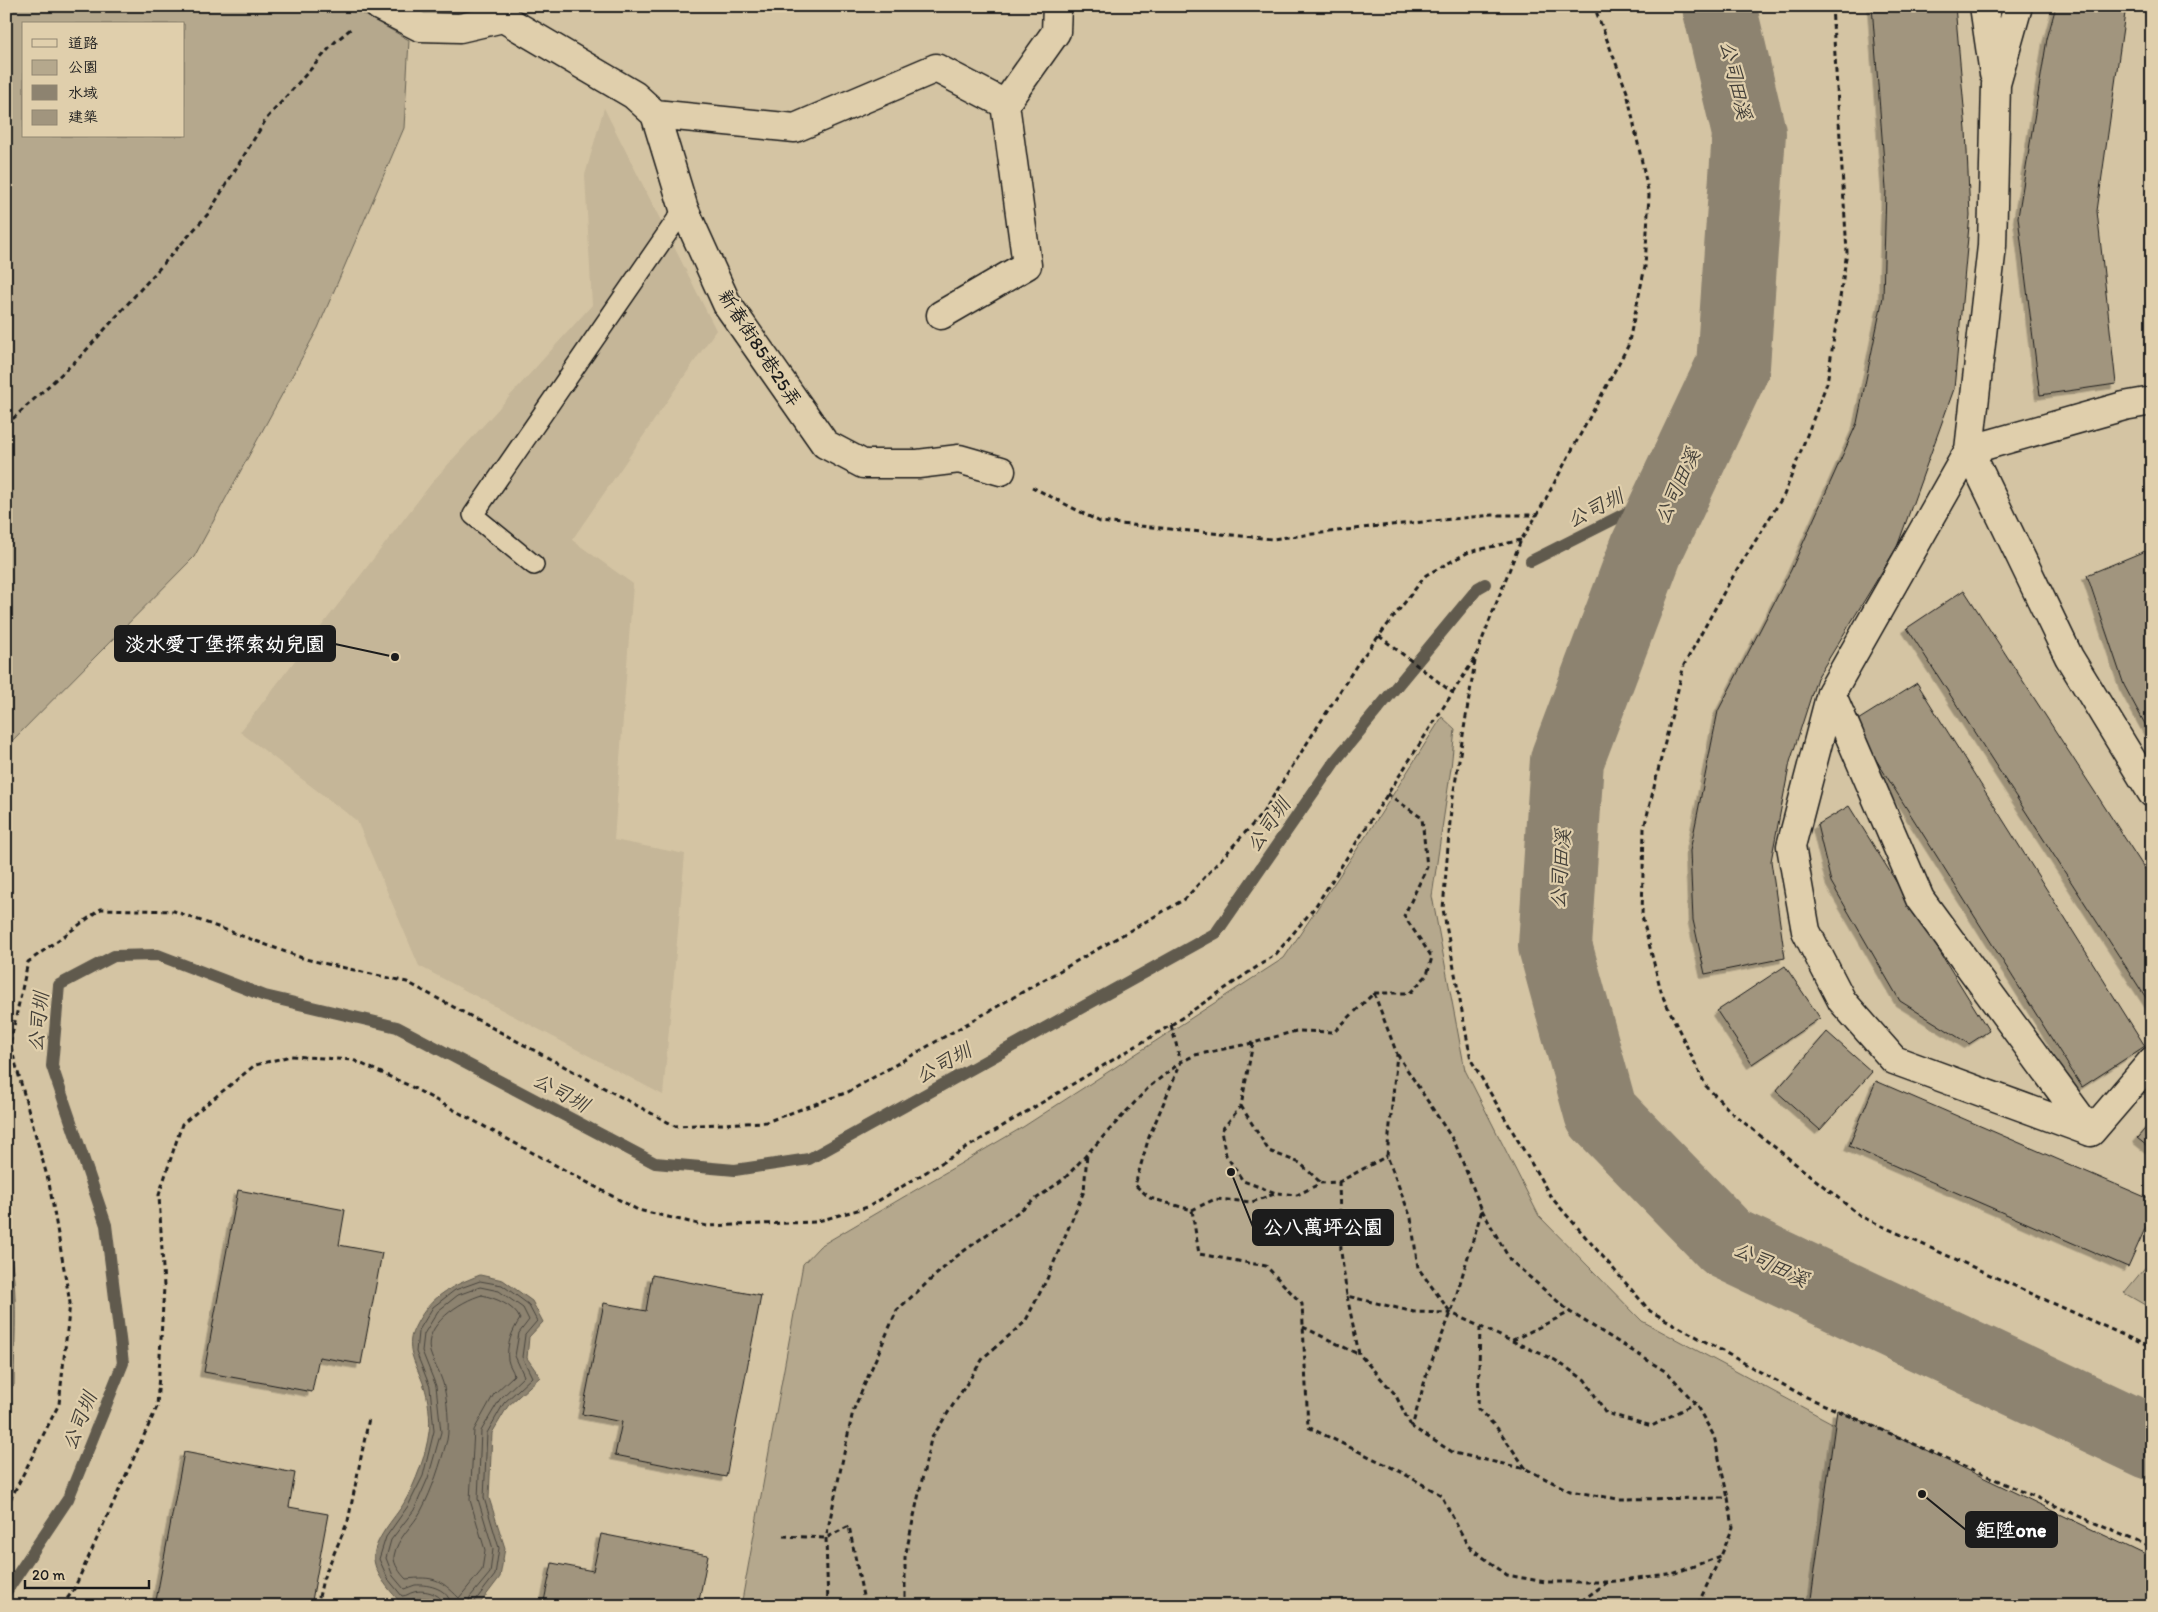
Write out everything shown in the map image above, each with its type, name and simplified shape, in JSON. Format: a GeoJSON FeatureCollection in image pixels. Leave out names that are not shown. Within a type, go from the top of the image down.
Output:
{"type":"FeatureCollection","features":[{"type":"Feature","properties":{"kind":"street"},"geometry":{"type":"LineString","coordinates":[[379,6],[420,27],[460,28],[528,6]]}},
{"type":"Feature","properties":{"kind":"street"},"geometry":{"type":"LineString","coordinates":[[941,316],[1027,265],[1005,104],[1056,32],[1057,6]]}},
{"type":"Feature","properties":{"kind":"street"},"geometry":{"type":"LineString","coordinates":[[1984,6],[1996,84],[1992,246],[1969,450],[1831,693],[1791,846],[1806,931],[1842,1001],[1894,1060],[2090,1132]]}},
{"type":"Feature","properties":{"kind":"street"},"geometry":{"type":"LineString","coordinates":[[1996,84],[2018,6]]}},
{"type":"Feature","properties":{"kind":"street"},"geometry":{"type":"LineString","coordinates":[[505,12],[634,95],[655,114],[795,128],[936,68],[1005,104]]}},
{"type":"Feature","properties":{"kind":"street","name":"新春街85巷25弄"},"geometry":{"type":"LineString","coordinates":[[655,114],[684,209],[727,304],[825,444],[863,464],[918,464],[959,459],[1001,471]]}},
{"type":"Feature","properties":{"kind":"street"},"geometry":{"type":"LineString","coordinates":[[1969,450],[2124,406],[2152,401]]}},
{"type":"Feature","properties":{"kind":"street"},"geometry":{"type":"LineString","coordinates":[[1969,450],[2069,657],[2152,793]]}},
{"type":"Feature","properties":{"kind":"street"},"geometry":{"type":"LineString","coordinates":[[1831,693],[1920,899],[2090,1132]]}},
{"type":"Feature","properties":{"kind":"street"},"geometry":{"type":"LineString","coordinates":[[2090,1132],[2152,1061]]}},
{"type":"Feature","properties":{"kind":"lane"},"geometry":{"type":"LineString","coordinates":[[534,565],[472,515],[684,209]]}},
{"type":"Feature","properties":{"kind":"path"},"geometry":{"type":"LineString","coordinates":[[62,1606],[74,1589],[157,1407],[164,1287],[158,1195],[182,1124],[255,1065],[291,1056],[353,1060],[408,1085],[638,1210],[707,1226],[815,1222],[868,1207],[1171,1025],[1276,954],[1315,907],[1386,793],[1475,658],[1521,540],[1537,515],[1628,346],[1645,267],[1649,195],[1627,92],[1594,6]]}},
{"type":"Feature","properties":{"kind":"path"},"geometry":{"type":"LineString","coordinates":[[6,425],[81,356],[208,214],[267,118],[334,42],[356,25]]}},
{"type":"Feature","properties":{"kind":"path"},"geometry":{"type":"LineString","coordinates":[[1001,471],[1100,522],[1272,539],[1494,515],[1537,515]]}},
{"type":"Feature","properties":{"kind":"path"},"geometry":{"type":"LineString","coordinates":[[6,1508],[59,1404],[70,1303],[49,1183],[10,1044],[28,962],[102,909],[174,911],[305,959],[407,982],[675,1126],[766,1122],[848,1092],[1185,900],[1262,814],[1358,663],[1426,575],[1469,552],[1521,540]]}},
{"type":"Feature","properties":{"kind":"path"},"geometry":{"type":"LineString","coordinates":[[1379,636],[1453,693]]}},
{"type":"Feature","properties":{"kind":"path"},"geometry":{"type":"LineString","coordinates":[[1475,658],[1451,809],[1443,909],[1471,1060],[1551,1197],[1650,1311],[1802,1395],[2152,1548]]}},
{"type":"Feature","properties":{"kind":"path"},"geometry":{"type":"LineString","coordinates":[[828,1606],[826,1538],[853,1411],[897,1310],[957,1256],[1065,1178],[1149,1087],[1182,1062],[1195,1055],[1252,1043],[1296,1031],[1334,1032],[1374,993],[1410,993],[1427,975],[1432,957],[1404,916],[1427,867],[1422,818],[1386,793]]}},
{"type":"Feature","properties":{"kind":"path"},"geometry":{"type":"LineString","coordinates":[[1374,993],[1397,1054],[1455,1143],[1482,1210],[1510,1260],[1570,1312],[1668,1373],[1695,1404],[1714,1436],[1733,1527],[1697,1606]]}},
{"type":"Feature","properties":{"kind":"path"},"geometry":{"type":"LineString","coordinates":[[1171,1025],[1182,1062],[1149,1137],[1135,1185],[1150,1198],[1192,1210],[1215,1199],[1252,1202],[1277,1193]]}},
{"type":"Feature","properties":{"kind":"path"},"geometry":{"type":"LineString","coordinates":[[1252,1043],[1241,1106],[1221,1131],[1226,1155],[1242,1181],[1277,1193],[1296,1195],[1321,1184],[1339,1182],[1387,1156]]}},
{"type":"Feature","properties":{"kind":"path"},"geometry":{"type":"LineString","coordinates":[[1397,1054],[1387,1156],[1411,1218],[1418,1268],[1451,1313]]}},
{"type":"Feature","properties":{"kind":"path"},"geometry":{"type":"LineString","coordinates":[[1241,1106],[1270,1152],[1300,1163],[1321,1184]]}},
{"type":"Feature","properties":{"kind":"path"},"geometry":{"type":"LineString","coordinates":[[905,1606],[905,1557],[931,1439],[984,1358],[1025,1322],[1047,1280],[1084,1191],[1087,1154]]}},
{"type":"Feature","properties":{"kind":"path"},"geometry":{"type":"LineString","coordinates":[[1339,1182],[1341,1252],[1347,1296],[1359,1354]]}},
{"type":"Feature","properties":{"kind":"path"},"geometry":{"type":"LineString","coordinates":[[1192,1210],[1199,1254],[1266,1266],[1302,1304],[1308,1427],[1401,1472],[1441,1495],[1468,1546],[1507,1575],[1546,1582],[1608,1582],[1675,1572],[1721,1556]]}},
{"type":"Feature","properties":{"kind":"path"},"geometry":{"type":"LineString","coordinates":[[1412,1427],[1427,1373],[1451,1313],[1482,1210]]}},
{"type":"Feature","properties":{"kind":"path"},"geometry":{"type":"LineString","coordinates":[[1347,1296],[1414,1312],[1451,1313],[1555,1360],[1585,1380],[1606,1412],[1652,1426],[1695,1404]]}},
{"type":"Feature","properties":{"kind":"path"},"geometry":{"type":"LineString","coordinates":[[1511,1341],[1570,1312]]}},
{"type":"Feature","properties":{"kind":"path"},"geometry":{"type":"LineString","coordinates":[[1303,1326],[1359,1354],[1394,1394],[1412,1427],[1454,1453],[1526,1469],[1570,1491],[1618,1499],[1728,1498]]}},
{"type":"Feature","properties":{"kind":"path"},"geometry":{"type":"LineString","coordinates":[[1480,1327],[1478,1409],[1498,1429],[1526,1469]]}},
{"type":"Feature","properties":{"kind":"path"},"geometry":{"type":"LineString","coordinates":[[317,1606],[323,1579],[348,1521],[369,1418]]}},
{"type":"Feature","properties":{"kind":"path"},"geometry":{"type":"LineString","coordinates":[[783,1536],[826,1538],[848,1526],[865,1606]]}},
{"type":"Feature","properties":{"kind":"path"},"geometry":{"type":"LineString","coordinates":[[1574,1606],[1608,1582]]}},
{"type":"Feature","properties":{"kind":"shaded area"},"geometry":{"type":"Polygon","coordinates":[[[604,108],[716,330],[572,540],[633,584],[614,840],[685,854],[663,1095],[419,966],[357,821],[240,732],[434,480],[592,305],[585,175],[604,108]]]}},
{"type":"Feature","properties":{"kind":"green space"},"geometry":{"type":"Polygon","coordinates":[[[6,6],[349,6],[409,40],[404,128],[318,328],[194,557],[6,747],[6,6]]]}},
{"type":"Feature","properties":{"kind":"green space"},"geometry":{"type":"Polygon","coordinates":[[[1442,717],[1455,729],[1432,896],[1465,1070],[1539,1216],[1642,1321],[1834,1424],[2152,1566],[2152,1606],[741,1606],[803,1264],[820,1246],[1023,1127],[1284,958],[1380,815],[1442,717]]]}},
{"type":"Feature","properties":{"kind":"green space"},"geometry":{"type":"Polygon","coordinates":[[[2152,1259],[2152,1309],[2124,1293],[2152,1259]]]}},
{"type":"Feature","properties":{"kind":"water"},"geometry":{"type":"Polygon","coordinates":[[[6,1236],[13,1272],[15,1310],[14,1385],[6,1391],[6,1236]]]}},
{"type":"Feature","properties":{"kind":"water"},"geometry":{"type":"Polygon","coordinates":[[[480,1275],[503,1280],[532,1301],[543,1322],[529,1337],[527,1358],[540,1377],[508,1406],[492,1433],[489,1498],[505,1548],[500,1577],[478,1606],[442,1606],[427,1598],[412,1599],[402,1604],[377,1571],[374,1559],[377,1544],[413,1486],[428,1441],[430,1422],[428,1402],[411,1351],[411,1336],[420,1318],[433,1301],[449,1289],[480,1275]]]}},
{"type":"Feature","properties":{"kind":"building"},"geometry":{"type":"Polygon","coordinates":[[[1872,6],[1955,6],[1966,130],[1970,215],[1954,389],[1897,547],[1817,678],[1790,762],[1771,861],[1785,958],[1705,974],[1693,920],[1690,851],[1718,711],[1791,570],[1857,423],[1883,297],[1886,189],[1872,6]]]}},
{"type":"Feature","properties":{"kind":"building"},"geometry":{"type":"Polygon","coordinates":[[[2056,6],[2126,6],[2097,211],[2116,384],[2040,395],[2018,217],[2047,39],[2056,6]]]}},
{"type":"Feature","properties":{"kind":"building"},"geometry":{"type":"Polygon","coordinates":[[[2145,551],[2152,569],[2152,737],[2124,685],[2087,575],[2145,551]]]}},
{"type":"Feature","properties":{"kind":"building"},"geometry":{"type":"Polygon","coordinates":[[[1964,590],[2152,880],[2150,1004],[1907,628],[1964,590]]]}},
{"type":"Feature","properties":{"kind":"building"},"geometry":{"type":"Polygon","coordinates":[[[1917,683],[2145,1046],[2082,1087],[1853,723],[1917,683]]]}},
{"type":"Feature","properties":{"kind":"building"},"geometry":{"type":"Polygon","coordinates":[[[1849,806],[1989,1031],[1969,1044],[1900,1001],[1831,882],[1817,825],[1849,806]]]}},
{"type":"Feature","properties":{"kind":"building"},"geometry":{"type":"Polygon","coordinates":[[[1785,966],[1820,1018],[1752,1064],[1717,1011],[1785,966]]]}},
{"type":"Feature","properties":{"kind":"building"},"geometry":{"type":"Polygon","coordinates":[[[1827,1032],[1872,1072],[1820,1130],[1776,1091],[1827,1032]]]}},
{"type":"Feature","properties":{"kind":"building"},"geometry":{"type":"Polygon","coordinates":[[[1876,1081],[2152,1200],[2152,1213],[2128,1267],[1849,1146],[1876,1081]]]}},
{"type":"Feature","properties":{"kind":"building"},"geometry":{"type":"Polygon","coordinates":[[[2152,1121],[2152,1150],[2137,1138],[2152,1121]]]}},
{"type":"Feature","properties":{"kind":"building"},"geometry":{"type":"Polygon","coordinates":[[[238,1190],[345,1210],[339,1245],[382,1253],[361,1364],[319,1357],[312,1392],[204,1372],[238,1190]]]}},
{"type":"Feature","properties":{"kind":"building"},"geometry":{"type":"Polygon","coordinates":[[[652,1275],[761,1296],[726,1477],[615,1455],[622,1422],[582,1414],[604,1303],[646,1311],[652,1275]]]}},
{"type":"Feature","properties":{"kind":"building"},"geometry":{"type":"Polygon","coordinates":[[[1837,1410],[1886,1431],[2152,1558],[2152,1606],[1810,1606],[1837,1410]]]}},
{"type":"Feature","properties":{"kind":"building"},"geometry":{"type":"Polygon","coordinates":[[[184,1452],[295,1473],[289,1507],[328,1514],[311,1606],[155,1606],[184,1452]]]}},
{"type":"Feature","properties":{"kind":"building"},"geometry":{"type":"Polygon","coordinates":[[[601,1534],[708,1555],[698,1606],[543,1606],[552,1563],[593,1571],[601,1534]]]}},
{"type":"Feature","properties":{"kind":"waterway","name":"公司田溪"},"geometry":{"type":"LineString","coordinates":[[1719,6],[1749,133],[1733,366],[1647,548],[1567,760],[1555,946],[1601,1113],[1727,1243],[2152,1443]]}},
{"type":"Feature","properties":{"kind":"waterway","name":"公司圳"},"geometry":{"type":"LineString","coordinates":[[1531,561],[1676,488]]}},
{"type":"Feature","properties":{"kind":"waterway","name":"公司圳"},"geometry":{"type":"LineString","coordinates":[[6,1592],[68,1499],[123,1363],[106,1225],[52,1066],[59,985],[114,956],[158,955],[265,996],[397,1027],[655,1163],[735,1170],[809,1159],[1216,933],[1335,761],[1478,588],[1485,584]]}},
{"type":"Feature","properties":{"kind":"place","name":"淡水愛丁堡探索幼兒園"},"geometry":{"type":"Point","coordinates":[395,657]}},
{"type":"Feature","properties":{"kind":"place","name":"公八萬坪公園"},"geometry":{"type":"Point","coordinates":[1231,1172]}},
{"type":"Feature","properties":{"kind":"place","name":"鉅陞one"},"geometry":{"type":"Point","coordinates":[1922,1494]}}]}
